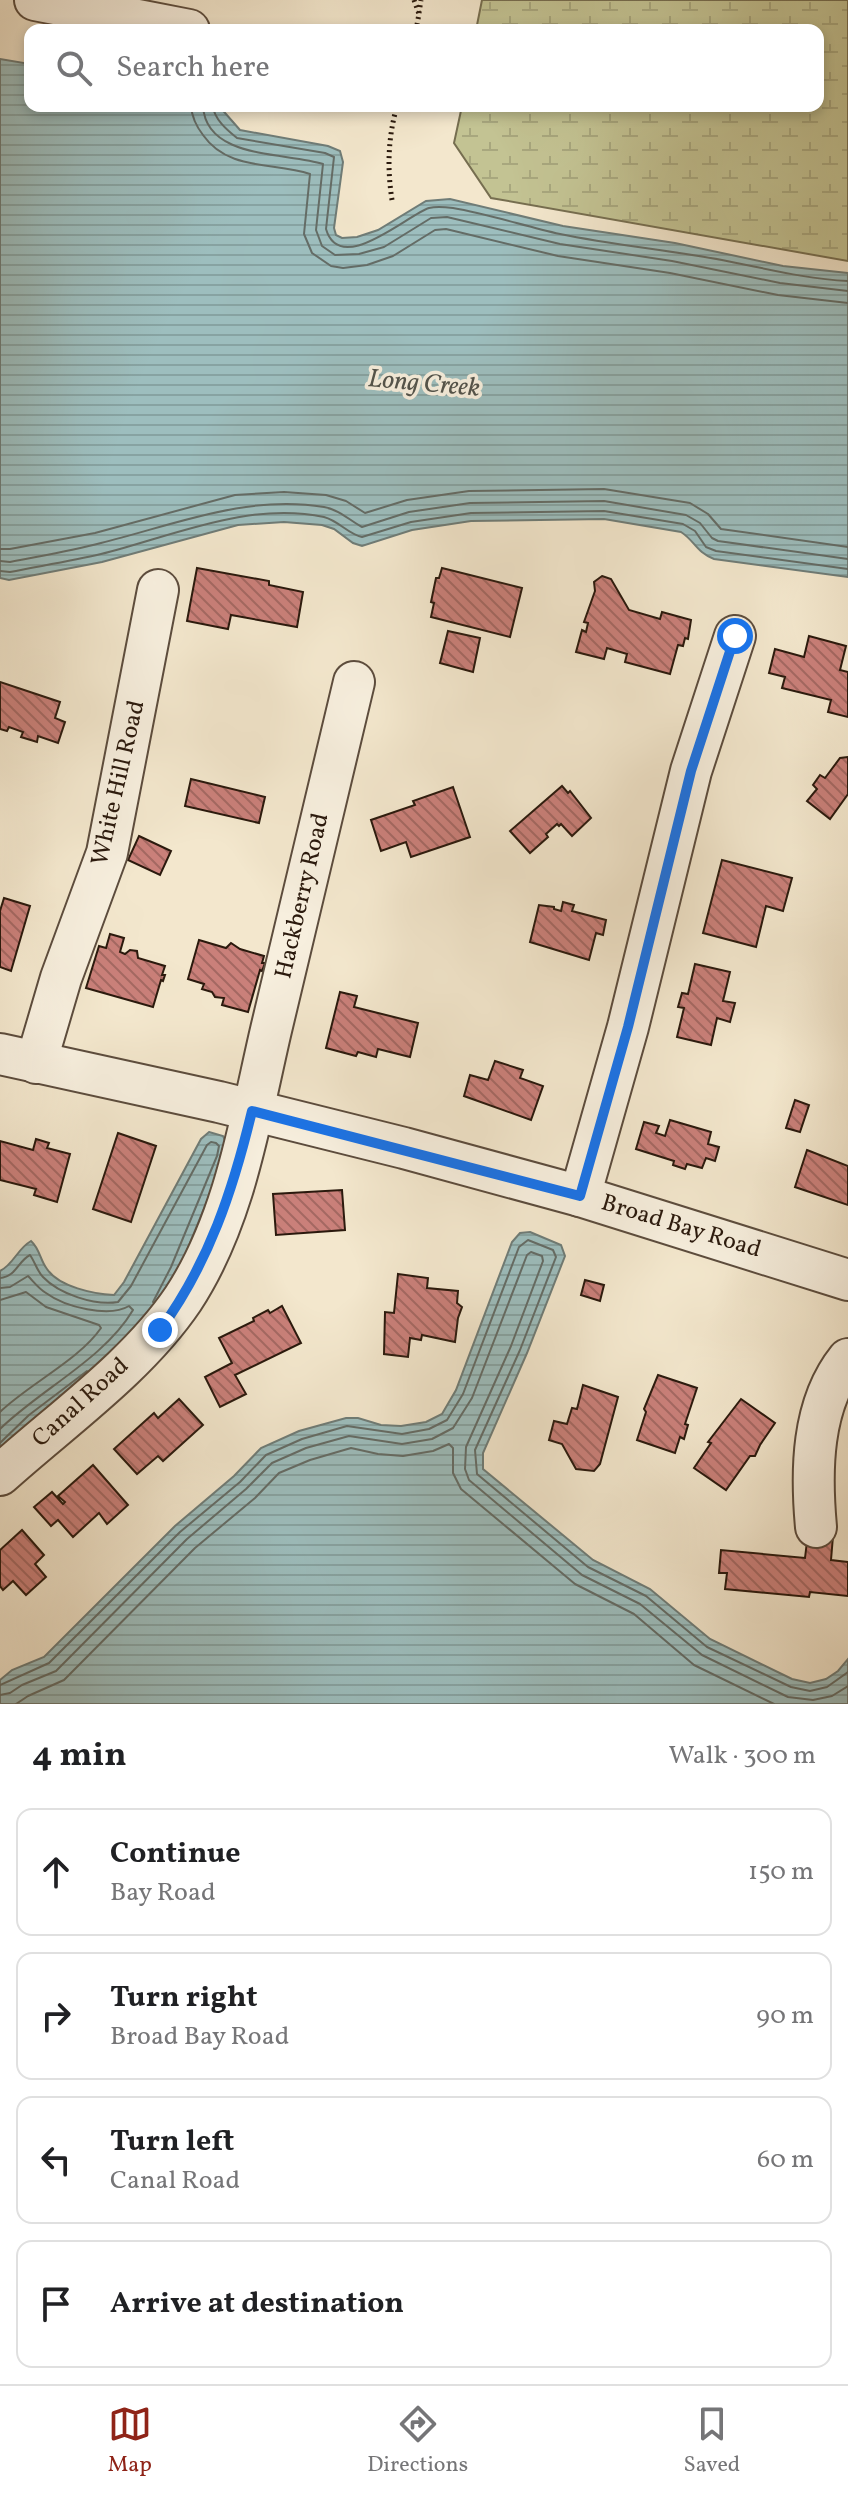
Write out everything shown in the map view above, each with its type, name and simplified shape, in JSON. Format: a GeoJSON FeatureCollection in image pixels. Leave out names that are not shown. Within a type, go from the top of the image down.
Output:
{"type":"FeatureCollection","features":[{"type":"Feature","properties":{"kind":"street"},"geometry":{"type":"LineString","coordinates":[[35,0],[158,24]]}},
{"type":"Feature","properties":{"kind":"street","name":"White Hill Road"},"geometry":{"type":"LineString","coordinates":[[18,1059],[61,978],[107,853],[158,590]]}},
{"type":"Feature","properties":{"kind":"street"},"geometry":{"type":"LineString","coordinates":[[580,1196],[628,1027],[691,771],[735,636]]}},
{"type":"Feature","properties":{"kind":"street","name":"Hackberry Road"},"geometry":{"type":"LineString","coordinates":[[252,1111],[354,682]]}},
{"type":"Feature","properties":{"kind":"street","name":"Broad Bay Road"},"geometry":{"type":"LineString","coordinates":[[18,1059],[252,1111],[580,1196],[848,1280]]}},
{"type":"Feature","properties":{"kind":"street","name":"Canal Road"},"geometry":{"type":"LineString","coordinates":[[0,1475],[150,1340],[184,1297],[226,1207],[252,1111]]}},
{"type":"Feature","properties":{"kind":"street"},"geometry":{"type":"LineString","coordinates":[[816,1527],[812,1485],[817,1434],[828,1393],[848,1359]]}},
{"type":"Feature","properties":{"kind":"path"},"geometry":{"type":"LineString","coordinates":[[414,0],[419,14]]}},
{"type":"Feature","properties":{"kind":"path"},"geometry":{"type":"LineString","coordinates":[[417,24],[421,0]]}},
{"type":"Feature","properties":{"kind":"path"},"geometry":{"type":"LineString","coordinates":[[392,200],[388,171],[396,112]]}},
{"type":"Feature","properties":{"kind":"green space"},"geometry":{"type":"Polygon","coordinates":[[[482,0],[848,0],[848,261],[491,198],[454,143],[461,112],[824,112],[824,24],[477,24],[482,0]]]}},
{"type":"Feature","properties":{"kind":"water","name":"Long Creek"},"geometry":{"type":"Polygon","coordinates":[[[0,59],[24,63],[24,112],[224,112],[240,130],[328,146],[340,151],[343,162],[334,228],[336,235],[342,238],[378,230],[426,201],[450,199],[563,226],[675,243],[783,266],[848,273],[848,577],[714,559],[681,532],[604,519],[471,521],[412,530],[362,546],[322,525],[284,522],[238,525],[102,562],[9,580],[0,578],[0,59]]]}},
{"type":"Feature","properties":{"kind":"water"},"geometry":{"type":"Polygon","coordinates":[[[209,1132],[223,1136],[227,1144],[225,1157],[179,1270],[159,1308],[0,1454],[0,1271],[31,1241],[47,1269],[60,1281],[87,1291],[114,1295],[124,1282],[201,1139],[209,1132]]]}},
{"type":"Feature","properties":{"kind":"water"},"geometry":{"type":"Polygon","coordinates":[[[530,1232],[561,1245],[565,1256],[483,1453],[483,1469],[593,1560],[650,1589],[710,1639],[792,1679],[810,1683],[826,1679],[848,1659],[848,1704],[0,1704],[0,1680],[12,1670],[44,1657],[175,1526],[234,1476],[261,1448],[299,1431],[346,1418],[401,1426],[426,1422],[442,1414],[456,1390],[512,1242],[520,1233],[530,1232]]]}},
{"type":"Feature","properties":{"kind":"building"},"geometry":{"type":"Polygon","coordinates":[[[197,568],[269,581],[269,585],[303,592],[297,627],[231,615],[228,629],[187,621],[197,568]]]}},
{"type":"Feature","properties":{"kind":"building"},"geometry":{"type":"Polygon","coordinates":[[[442,568],[522,588],[510,637],[431,617],[436,578],[439,578],[442,568]]]}},
{"type":"Feature","properties":{"kind":"building"},"geometry":{"type":"Polygon","coordinates":[[[602,576],[611,579],[629,610],[660,619],[662,612],[691,620],[688,639],[685,638],[683,646],[678,645],[670,674],[625,662],[627,654],[607,648],[604,659],[576,652],[582,630],[586,632],[588,623],[584,622],[595,591],[594,582],[602,576]]]}},
{"type":"Feature","properties":{"kind":"building"},"geometry":{"type":"Polygon","coordinates":[[[448,631],[480,638],[473,672],[440,663],[448,631]]]}},
{"type":"Feature","properties":{"kind":"building"},"geometry":{"type":"Polygon","coordinates":[[[809,636],[846,646],[840,670],[848,672],[848,717],[828,712],[831,700],[782,688],[785,677],[769,673],[775,649],[804,657],[809,636]]]}},
{"type":"Feature","properties":{"kind":"building"},"geometry":{"type":"Polygon","coordinates":[[[0,682],[60,702],[55,718],[65,722],[58,743],[38,736],[37,742],[21,737],[23,732],[9,727],[7,731],[0,729],[0,682]]]}},
{"type":"Feature","properties":{"kind":"building"},"geometry":{"type":"Polygon","coordinates":[[[848,757],[848,794],[830,819],[807,801],[817,789],[813,785],[820,775],[825,778],[840,758],[848,757]]]}},
{"type":"Feature","properties":{"kind":"building"},"geometry":{"type":"Polygon","coordinates":[[[191,779],[265,797],[259,823],[185,806],[191,779]]]}},
{"type":"Feature","properties":{"kind":"building"},"geometry":{"type":"Polygon","coordinates":[[[562,786],[568,793],[570,791],[591,818],[572,836],[561,824],[557,824],[530,853],[510,831],[562,786]]]}},
{"type":"Feature","properties":{"kind":"building"},"geometry":{"type":"Polygon","coordinates":[[[453,787],[470,837],[411,857],[406,842],[381,851],[371,820],[415,805],[413,801],[453,787]]]}},
{"type":"Feature","properties":{"kind":"building"},"geometry":{"type":"Polygon","coordinates":[[[139,836],[171,851],[160,875],[128,860],[139,836]]]}},
{"type":"Feature","properties":{"kind":"building"},"geometry":{"type":"Polygon","coordinates":[[[722,860],[792,878],[783,911],[766,906],[756,947],[703,933],[722,860]]]}},
{"type":"Feature","properties":{"kind":"building"},"geometry":{"type":"Polygon","coordinates":[[[4,898],[30,906],[11,971],[0,967],[0,911],[4,898]]]}},
{"type":"Feature","properties":{"kind":"building"},"geometry":{"type":"Polygon","coordinates":[[[563,902],[574,905],[572,911],[606,920],[603,935],[596,933],[589,960],[530,942],[539,905],[561,911],[563,902]]]}},
{"type":"Feature","properties":{"kind":"building"},"geometry":{"type":"Polygon","coordinates":[[[110,934],[124,938],[120,952],[137,951],[138,958],[165,966],[162,975],[165,975],[153,1007],[86,988],[99,946],[106,948],[110,934]]]}},
{"type":"Feature","properties":{"kind":"building"},"geometry":{"type":"Polygon","coordinates":[[[199,940],[226,948],[231,943],[264,956],[262,963],[265,963],[260,970],[248,1012],[222,1005],[224,998],[215,997],[212,992],[202,989],[204,984],[188,979],[199,940]]]}},
{"type":"Feature","properties":{"kind":"building"},"geometry":{"type":"Polygon","coordinates":[[[695,964],[730,972],[723,1001],[735,1003],[730,1022],[717,1018],[711,1045],[677,1037],[684,1008],[678,1007],[682,993],[688,994],[695,964]]]}},
{"type":"Feature","properties":{"kind":"building"},"geometry":{"type":"Polygon","coordinates":[[[340,992],[357,996],[354,1007],[418,1023],[410,1057],[378,1049],[376,1057],[358,1052],[356,1056],[326,1048],[340,992]]]}},
{"type":"Feature","properties":{"kind":"building"},"geometry":{"type":"Polygon","coordinates":[[[495,1061],[523,1070],[520,1078],[543,1086],[531,1120],[464,1096],[470,1075],[488,1080],[495,1061]]]}},
{"type":"Feature","properties":{"kind":"building"},"geometry":{"type":"Polygon","coordinates":[[[795,1100],[809,1105],[800,1132],[786,1128],[795,1100]]]}},
{"type":"Feature","properties":{"kind":"building"},"geometry":{"type":"Polygon","coordinates":[[[670,1120],[711,1132],[708,1144],[719,1147],[715,1161],[706,1158],[702,1168],[687,1164],[685,1169],[673,1165],[674,1161],[636,1149],[644,1122],[659,1126],[656,1133],[665,1136],[670,1120]]]}},
{"type":"Feature","properties":{"kind":"building"},"geometry":{"type":"Polygon","coordinates":[[[118,1133],[156,1146],[131,1222],[93,1209],[118,1133]]]}},
{"type":"Feature","properties":{"kind":"building"},"geometry":{"type":"Polygon","coordinates":[[[36,1139],[49,1143],[47,1148],[70,1154],[57,1202],[34,1195],[36,1189],[0,1180],[0,1141],[33,1150],[36,1139]]]}},
{"type":"Feature","properties":{"kind":"building"},"geometry":{"type":"Polygon","coordinates":[[[807,1150],[848,1166],[848,1205],[795,1187],[807,1150]]]}},
{"type":"Feature","properties":{"kind":"building"},"geometry":{"type":"Polygon","coordinates":[[[342,1190],[345,1230],[276,1235],[273,1194],[342,1190]]]}},
{"type":"Feature","properties":{"kind":"building"},"geometry":{"type":"Polygon","coordinates":[[[398,1274],[428,1278],[427,1288],[458,1291],[457,1303],[462,1307],[455,1342],[422,1335],[421,1340],[410,1338],[408,1357],[384,1354],[385,1312],[394,1313],[398,1274]]]}},
{"type":"Feature","properties":{"kind":"building"},"geometry":{"type":"Polygon","coordinates":[[[585,1280],[604,1285],[600,1301],[581,1295],[585,1280]]]}},
{"type":"Feature","properties":{"kind":"building"},"geometry":{"type":"Polygon","coordinates":[[[282,1306],[301,1343],[235,1375],[246,1394],[220,1407],[205,1377],[232,1363],[219,1338],[254,1321],[253,1318],[268,1310],[270,1313],[282,1306]]]}},
{"type":"Feature","properties":{"kind":"building"},"geometry":{"type":"Polygon","coordinates":[[[658,1375],[697,1388],[685,1424],[688,1425],[684,1439],[680,1437],[675,1453],[637,1440],[646,1412],[644,1409],[658,1375]]]}},
{"type":"Feature","properties":{"kind":"building"},"geometry":{"type":"Polygon","coordinates":[[[583,1385],[618,1397],[600,1464],[594,1471],[576,1469],[562,1444],[549,1440],[554,1421],[567,1424],[572,1408],[577,1409],[583,1385]]]}},
{"type":"Feature","properties":{"kind":"building"},"geometry":{"type":"Polygon","coordinates":[[[179,1399],[203,1425],[163,1461],[158,1456],[137,1474],[114,1449],[154,1413],[158,1418],[179,1399]]]}},
{"type":"Feature","properties":{"kind":"building"},"geometry":{"type":"Polygon","coordinates":[[[741,1399],[775,1423],[755,1456],[750,1456],[726,1490],[694,1468],[711,1443],[708,1442],[741,1399]]]}},
{"type":"Feature","properties":{"kind":"building"},"geometry":{"type":"Polygon","coordinates":[[[93,1465],[128,1505],[107,1524],[99,1513],[73,1537],[58,1520],[51,1526],[34,1507],[52,1492],[63,1504],[65,1502],[58,1496],[93,1465]]]}},
{"type":"Feature","properties":{"kind":"building"},"geometry":{"type":"Polygon","coordinates":[[[22,1530],[44,1555],[35,1564],[46,1577],[26,1595],[13,1581],[3,1590],[0,1586],[0,1550],[22,1530]]]}},
{"type":"Feature","properties":{"kind":"building"},"geometry":{"type":"Polygon","coordinates":[[[808,1533],[833,1536],[831,1560],[848,1562],[848,1596],[810,1592],[809,1597],[725,1589],[727,1573],[719,1573],[721,1550],[805,1558],[808,1533]]]}},
{"type":"Feature","properties":{"kind":"route"},"geometry":{"type":"LineString","coordinates":[[160,1330],[184,1297],[207,1253],[238,1171],[252,1111],[580,1196],[628,1027],[691,771],[735,636]]}}]}
